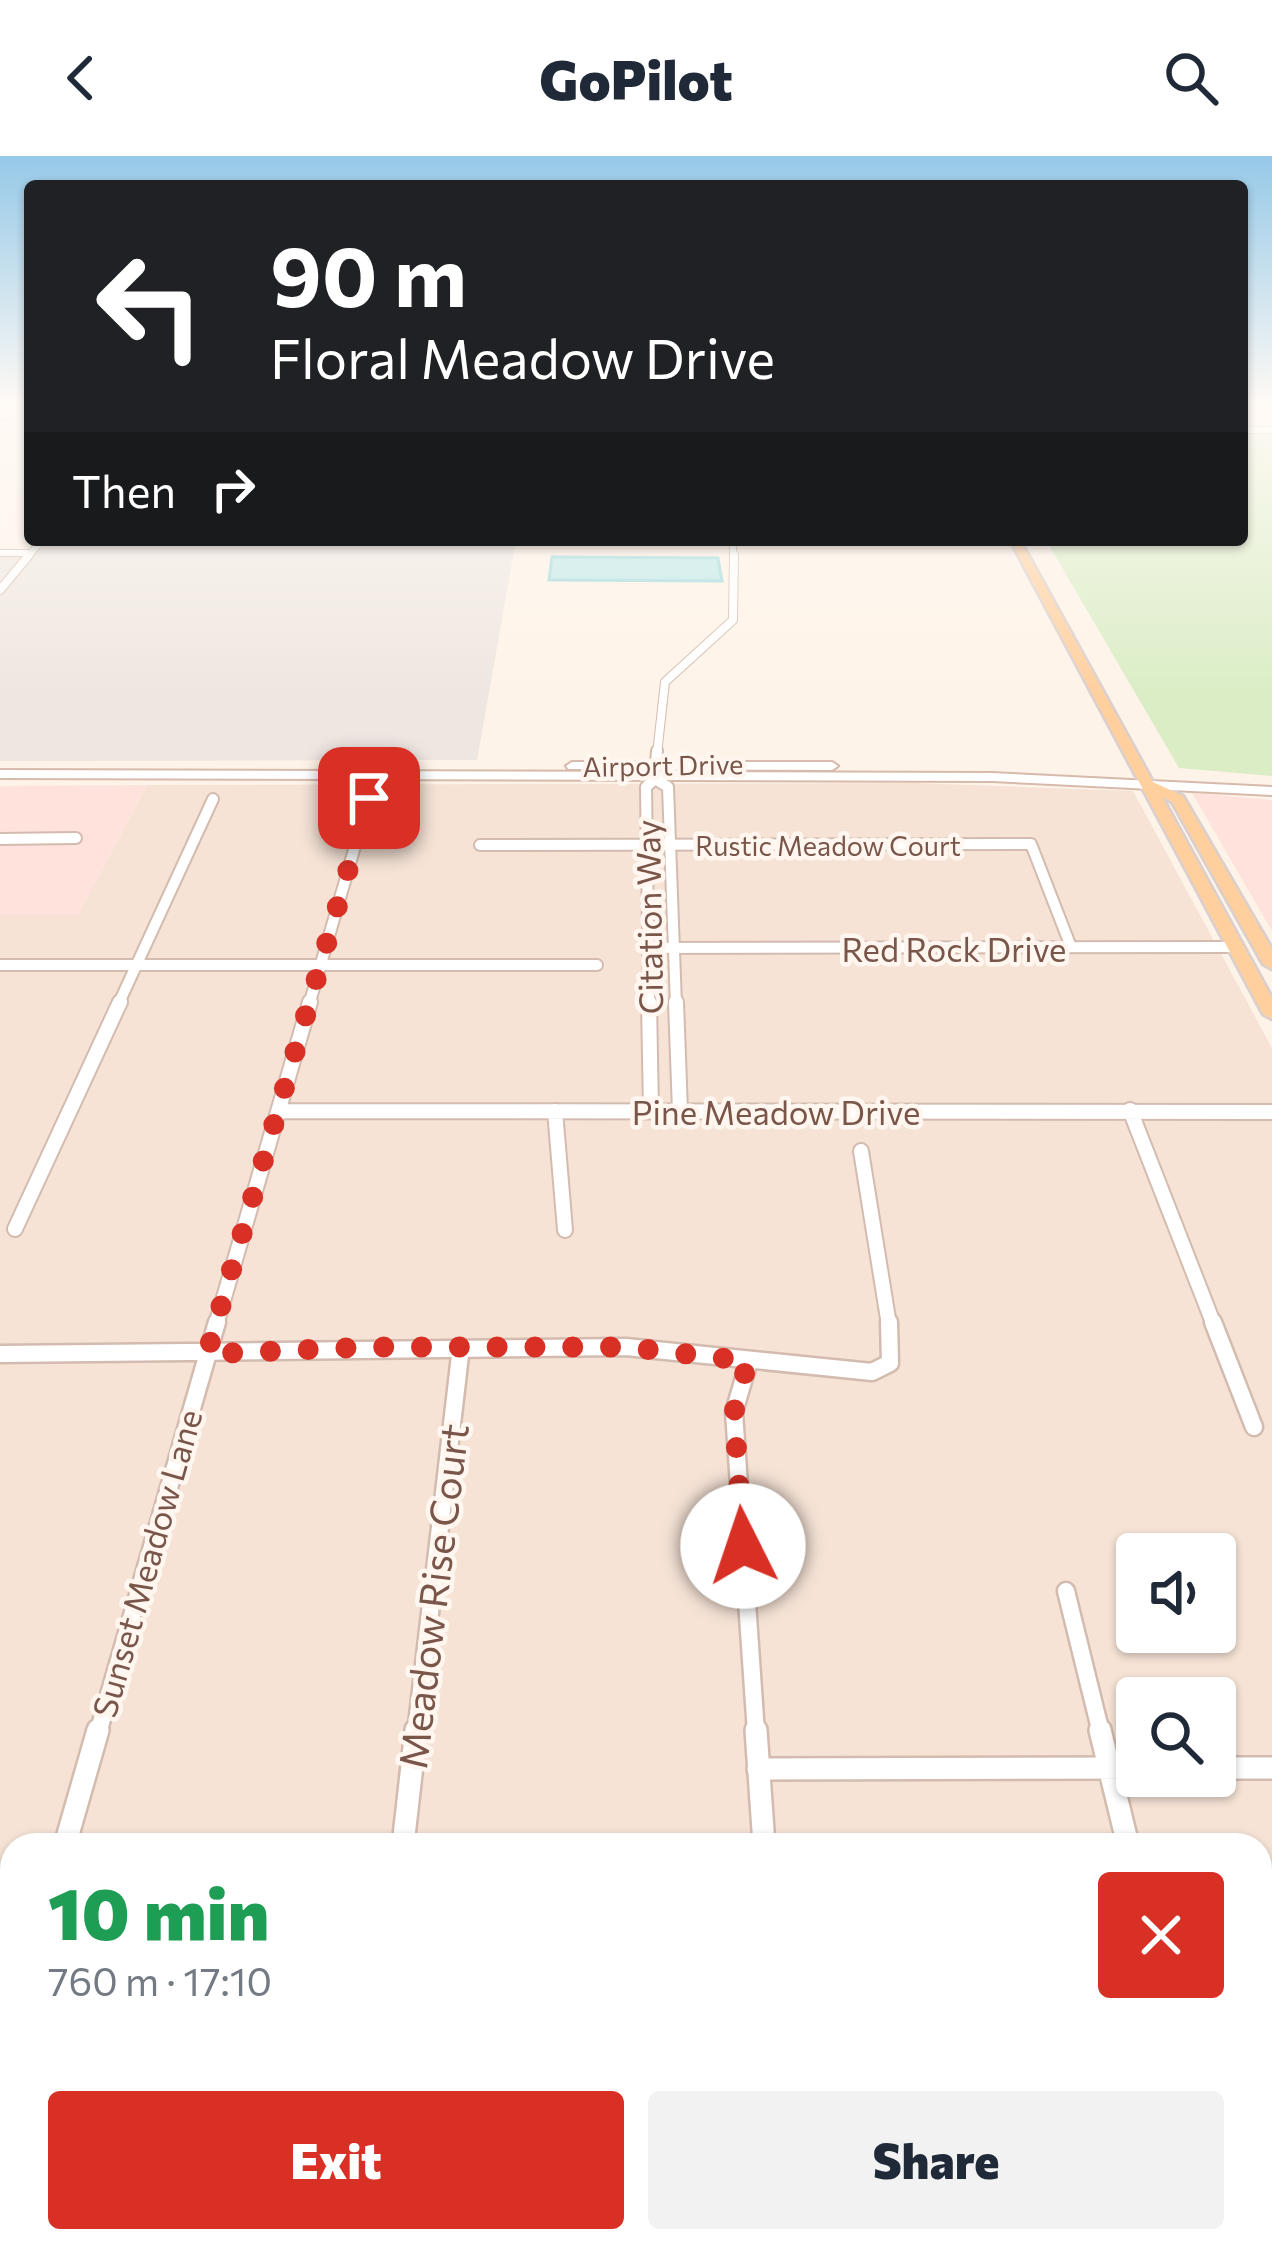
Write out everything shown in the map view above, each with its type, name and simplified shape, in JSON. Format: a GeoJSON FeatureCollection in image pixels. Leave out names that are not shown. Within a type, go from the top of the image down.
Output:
{"type":"FeatureCollection","features":[{"type":"Feature","properties":{"kind":"main road"},"geometry":{"type":"LineString","coordinates":[[1018,546],[1272,1014]]}},
{"type":"Feature","properties":{"kind":"main road","name":"Airport Drive"},"geometry":{"type":"LineString","coordinates":[[0,774],[512,778],[790,764],[1272,791]]}},
{"type":"Feature","properties":{"kind":"main road","name":"Airport Drive"},"geometry":{"type":"LineString","coordinates":[[333,776],[656,771],[992,776]]}},
{"type":"Feature","properties":{"kind":"main road"},"geometry":{"type":"LineString","coordinates":[[1148,785],[1178,800],[1272,964]]}},
{"type":"Feature","properties":{"kind":"street"},"geometry":{"type":"LineString","coordinates":[[0,590],[37,546]]}},
{"type":"Feature","properties":{"kind":"street","name":"Citation Way"},"geometry":{"type":"LineString","coordinates":[[650,1111],[646,787],[656,771],[665,682],[726,632],[738,615],[732,546]]}},
{"type":"Feature","properties":{"kind":"street"},"geometry":{"type":"LineString","coordinates":[[0,553],[31,553]]}},
{"type":"Feature","properties":{"kind":"street","name":"Citation Way"},"geometry":{"type":"LineString","coordinates":[[656,771],[668,787],[680,1111]]}},
{"type":"Feature","properties":{"kind":"street","name":"Sunset Meadow Lane"},"geometry":{"type":"LineString","coordinates":[[68,1833],[369,798]]}},
{"type":"Feature","properties":{"kind":"street"},"geometry":{"type":"LineString","coordinates":[[15,1229],[213,800]]}},
{"type":"Feature","properties":{"kind":"street"},"geometry":{"type":"LineString","coordinates":[[0,839],[76,838]]}},
{"type":"Feature","properties":{"kind":"street","name":"Rustic Meadow Court"},"geometry":{"type":"LineString","coordinates":[[480,845],[1031,844],[1071,947]]}},
{"type":"Feature","properties":{"kind":"street","name":"Red Rock Drive"},"geometry":{"type":"LineString","coordinates":[[648,948],[1234,947]]}},
{"type":"Feature","properties":{"kind":"street"},"geometry":{"type":"LineString","coordinates":[[0,965],[597,965]]}},
{"type":"Feature","properties":{"kind":"street"},"geometry":{"type":"LineString","coordinates":[[1130,1110],[1254,1426]]}},
{"type":"Feature","properties":{"kind":"street","name":"Pine Meadow Drive"},"geometry":{"type":"LineString","coordinates":[[279,1111],[1272,1112]]}},
{"type":"Feature","properties":{"kind":"street"},"geometry":{"type":"LineString","coordinates":[[555,1111],[557,1158],[571,1214],[565,1231]]}},
{"type":"Feature","properties":{"kind":"street"},"geometry":{"type":"LineString","coordinates":[[0,1354],[626,1347],[840,1373],[872,1372],[890,1363],[891,1337],[861,1151]]}},
{"type":"Feature","properties":{"kind":"street","name":"Meadow Rise Court"},"geometry":{"type":"LineString","coordinates":[[404,1833],[461,1346]]}},
{"type":"Feature","properties":{"kind":"street"},"geometry":{"type":"LineString","coordinates":[[748,1361],[734,1412],[763,1833]]}},
{"type":"Feature","properties":{"kind":"street"},"geometry":{"type":"LineString","coordinates":[[1066,1591],[1125,1833]]}},
{"type":"Feature","properties":{"kind":"street"},"geometry":{"type":"LineString","coordinates":[[758,1769],[1116,1768]]}},
{"type":"Feature","properties":{"kind":"street"},"geometry":{"type":"LineString","coordinates":[[1236,1768],[1272,1768]]}},
{"type":"Feature","properties":{"kind":"shaded area"},"geometry":{"type":"Polygon","coordinates":[[[43,546],[515,546],[477,760],[0,761],[0,554],[36,554],[43,546]]]}},
{"type":"Feature","properties":{"kind":"shaded area"},"geometry":{"type":"Polygon","coordinates":[[[915,783],[1133,791],[1272,1048],[1272,1833],[0,1833],[0,915],[78,915],[147,785],[915,783]]]}},
{"type":"Feature","properties":{"kind":"shaded area"},"geometry":{"type":"Polygon","coordinates":[[[147,785],[78,915],[0,915],[0,786],[147,785]]]}},
{"type":"Feature","properties":{"kind":"shaded area"},"geometry":{"type":"Polygon","coordinates":[[[1192,793],[1272,800],[1272,931],[1192,793]]]}},
{"type":"Feature","properties":{"kind":"green space"},"geometry":{"type":"Polygon","coordinates":[[[1248,501],[1272,501],[1272,776],[1179,768],[1050,546],[1248,546],[1248,501]]]}},
{"type":"Feature","properties":{"kind":"water"},"geometry":{"type":"Polygon","coordinates":[[[552,557],[718,558],[722,581],[549,580],[552,557]]]}},
{"type":"Feature","properties":{"kind":"route"},"geometry":{"type":"LineString","coordinates":[[369,798],[207,1354],[366,1347],[626,1347],[748,1361],[734,1412],[743,1546]]}}]}
